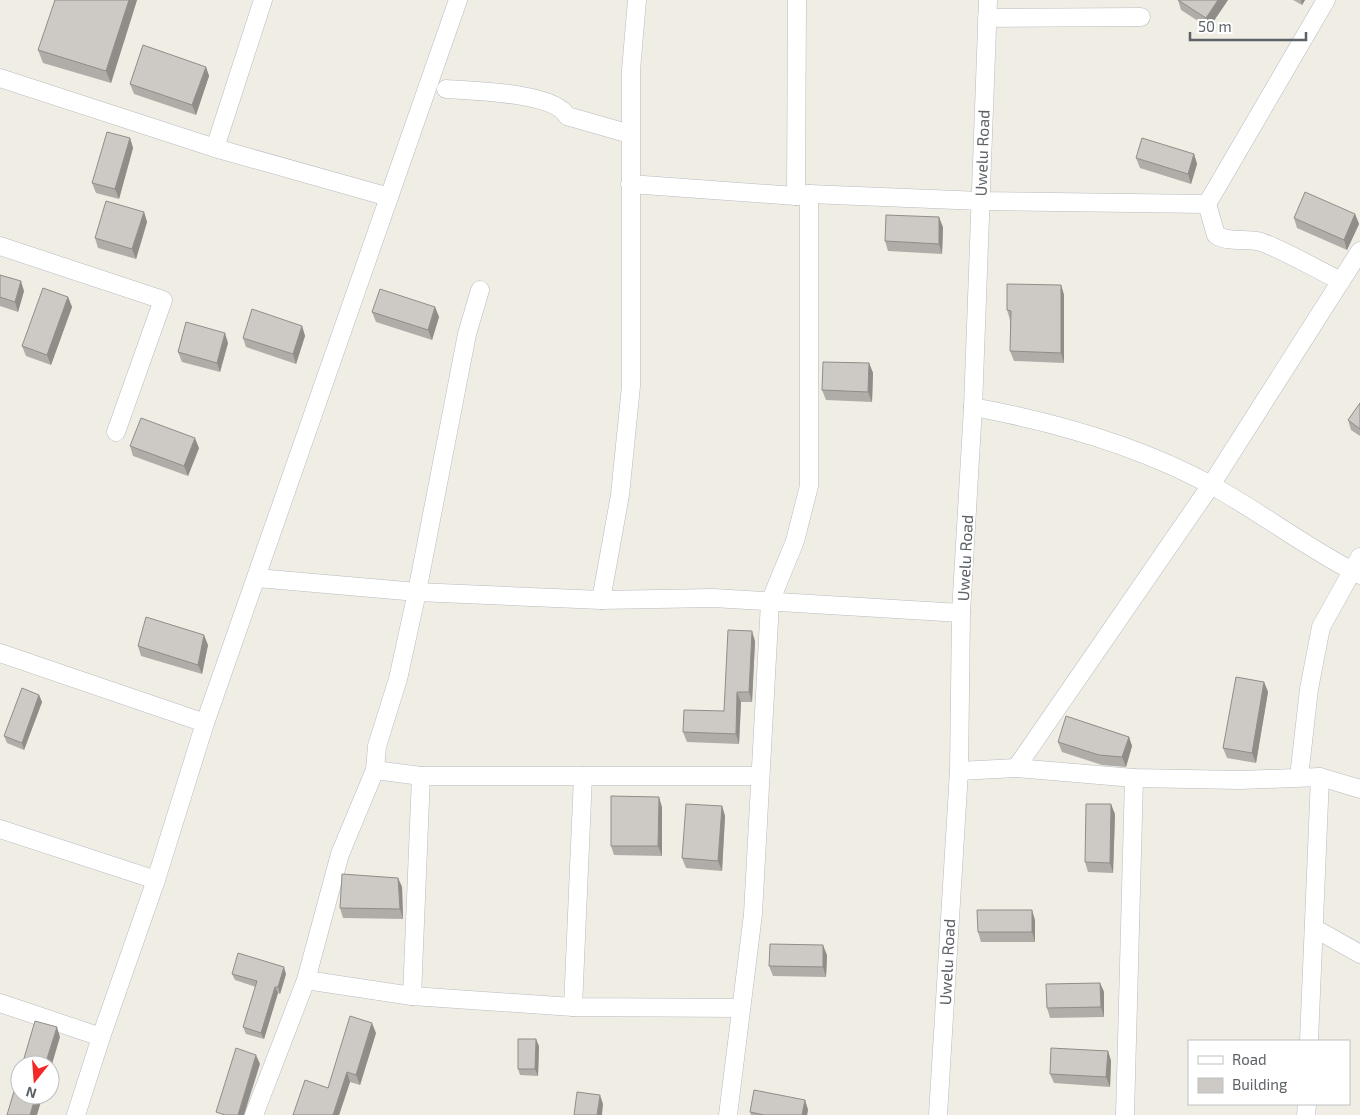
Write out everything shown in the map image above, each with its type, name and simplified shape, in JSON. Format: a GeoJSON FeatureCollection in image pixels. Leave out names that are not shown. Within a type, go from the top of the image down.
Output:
{"type":"FeatureCollection","features":[{"type":"Feature","properties":{"kind":"street"},"geometry":{"type":"LineString","coordinates":[[214,148],[263,0]]}},
{"type":"Feature","properties":{"kind":"street"},"geometry":{"type":"LineString","coordinates":[[76,1115],[156,880],[205,723],[458,0]]}},
{"type":"Feature","properties":{"kind":"street"},"geometry":{"type":"LineString","coordinates":[[601,600],[620,495],[631,386],[630,134],[631,70],[637,0]]}},
{"type":"Feature","properties":{"kind":"street"},"geometry":{"type":"LineString","coordinates":[[728,1115],[753,914],[770,602],[795,541],[809,486],[798,0]]}},
{"type":"Feature","properties":{"kind":"street","name":"Uwelu Road"},"geometry":{"type":"LineString","coordinates":[[938,1115],[959,771],[962,613],[973,407],[988,0]]}},
{"type":"Feature","properties":{"kind":"street"},"geometry":{"type":"LineString","coordinates":[[1326,0],[1207,204],[1216,235],[1225,240],[1235,239],[1261,242],[1341,281]]}},
{"type":"Feature","properties":{"kind":"street"},"geometry":{"type":"LineString","coordinates":[[987,18],[1141,18]]}},
{"type":"Feature","properties":{"kind":"street"},"geometry":{"type":"LineString","coordinates":[[0,78],[214,148],[389,197]]}},
{"type":"Feature","properties":{"kind":"street"},"geometry":{"type":"LineString","coordinates":[[446,88],[518,96],[544,102],[563,110],[567,116],[630,134]]}},
{"type":"Feature","properties":{"kind":"street"},"geometry":{"type":"LineString","coordinates":[[630,184],[802,195],[1207,204]]}},
{"type":"Feature","properties":{"kind":"street"},"geometry":{"type":"LineString","coordinates":[[0,246],[163,300],[116,432]]}},
{"type":"Feature","properties":{"kind":"street"},"geometry":{"type":"LineString","coordinates":[[1016,768],[1211,485],[1360,251]]}},
{"type":"Feature","properties":{"kind":"street"},"geometry":{"type":"LineString","coordinates":[[254,1115],[306,980],[340,854],[376,770],[378,746],[398,679],[417,592],[467,334],[480,290]]}},
{"type":"Feature","properties":{"kind":"street"},"geometry":{"type":"LineString","coordinates":[[973,407],[1032,418],[1150,455],[1211,485],[1357,568],[1321,627],[1309,690],[1299,776]]}},
{"type":"Feature","properties":{"kind":"street"},"geometry":{"type":"LineString","coordinates":[[257,578],[417,592],[601,600],[713,598],[962,613]]}},
{"type":"Feature","properties":{"kind":"street"},"geometry":{"type":"LineString","coordinates":[[0,653],[205,723]]}},
{"type":"Feature","properties":{"kind":"street"},"geometry":{"type":"LineString","coordinates":[[959,771],[1016,768],[1134,778],[1240,780],[1299,776],[1320,777],[1360,789]]}},
{"type":"Feature","properties":{"kind":"street"},"geometry":{"type":"LineString","coordinates":[[376,770],[421,776],[760,776]]}},
{"type":"Feature","properties":{"kind":"street"},"geometry":{"type":"LineString","coordinates":[[412,996],[421,776]]}},
{"type":"Feature","properties":{"kind":"street"},"geometry":{"type":"LineString","coordinates":[[573,1007],[582,776]]}},
{"type":"Feature","properties":{"kind":"street"},"geometry":{"type":"LineString","coordinates":[[1309,1040],[1320,777]]}},
{"type":"Feature","properties":{"kind":"street"},"geometry":{"type":"LineString","coordinates":[[1125,1115],[1134,778]]}},
{"type":"Feature","properties":{"kind":"street"},"geometry":{"type":"LineString","coordinates":[[0,829],[156,880]]}},
{"type":"Feature","properties":{"kind":"street"},"geometry":{"type":"LineString","coordinates":[[1314,928],[1360,954]]}},
{"type":"Feature","properties":{"kind":"street"},"geometry":{"type":"LineString","coordinates":[[306,980],[412,996],[573,1007],[741,1008]]}},
{"type":"Feature","properties":{"kind":"street"},"geometry":{"type":"LineString","coordinates":[[0,1003],[101,1037]]}},
{"type":"Feature","properties":{"kind":"building"},"geometry":{"type":"Polygon","coordinates":[[[55,0],[129,0],[106,71],[38,50],[55,0]]]}},
{"type":"Feature","properties":{"kind":"building"},"geometry":{"type":"Polygon","coordinates":[[[1178,0],[1218,0],[1206,18],[1178,0]]]}},
{"type":"Feature","properties":{"kind":"building"},"geometry":{"type":"Polygon","coordinates":[[[143,45],[206,67],[192,105],[130,84],[143,45]]]}},
{"type":"Feature","properties":{"kind":"building"},"geometry":{"type":"Polygon","coordinates":[[[107,132],[130,138],[115,189],[92,183],[107,132]]]}},
{"type":"Feature","properties":{"kind":"building"},"geometry":{"type":"Polygon","coordinates":[[[1142,138],[1194,154],[1188,174],[1136,158],[1142,138]]]}},
{"type":"Feature","properties":{"kind":"building"},"geometry":{"type":"Polygon","coordinates":[[[1305,192],[1355,214],[1344,240],[1294,218],[1305,192]]]}},
{"type":"Feature","properties":{"kind":"building"},"geometry":{"type":"Polygon","coordinates":[[[106,201],[144,212],[132,249],[95,238],[106,201]]]}},
{"type":"Feature","properties":{"kind":"building"},"geometry":{"type":"Polygon","coordinates":[[[886,215],[939,217],[939,244],[885,241],[886,215]]]}},
{"type":"Feature","properties":{"kind":"building"},"geometry":{"type":"Polygon","coordinates":[[[0,275],[21,281],[15,302],[0,297],[0,275]]]}},
{"type":"Feature","properties":{"kind":"building"},"geometry":{"type":"Polygon","coordinates":[[[1007,284],[1061,285],[1061,353],[1010,351],[1011,311],[1007,310],[1007,284]]]}},
{"type":"Feature","properties":{"kind":"building"},"geometry":{"type":"Polygon","coordinates":[[[43,288],[68,297],[47,355],[22,346],[43,288]]]}},
{"type":"Feature","properties":{"kind":"building"},"geometry":{"type":"Polygon","coordinates":[[[380,289],[435,307],[428,330],[372,312],[380,289]]]}},
{"type":"Feature","properties":{"kind":"building"},"geometry":{"type":"Polygon","coordinates":[[[252,309],[302,326],[293,354],[243,338],[252,309]]]}},
{"type":"Feature","properties":{"kind":"building"},"geometry":{"type":"Polygon","coordinates":[[[186,322],[225,333],[217,363],[178,352],[186,322]]]}},
{"type":"Feature","properties":{"kind":"building"},"geometry":{"type":"Polygon","coordinates":[[[823,362],[869,363],[868,392],[822,390],[823,362]]]}},
{"type":"Feature","properties":{"kind":"building"},"geometry":{"type":"Polygon","coordinates":[[[1360,403],[1360,429],[1348,420],[1360,403]]]}},
{"type":"Feature","properties":{"kind":"building"},"geometry":{"type":"Polygon","coordinates":[[[141,418],[195,438],[184,466],[130,446],[141,418]]]}},
{"type":"Feature","properties":{"kind":"building"},"geometry":{"type":"Polygon","coordinates":[[[146,617],[204,635],[198,665],[138,646],[146,617]]]}},
{"type":"Feature","properties":{"kind":"building"},"geometry":{"type":"Polygon","coordinates":[[[728,630],[752,631],[749,692],[737,692],[736,734],[683,732],[684,710],[724,711],[728,630]]]}},
{"type":"Feature","properties":{"kind":"building"},"geometry":{"type":"Polygon","coordinates":[[[1236,677],[1264,682],[1252,753],[1223,748],[1236,677]]]}},
{"type":"Feature","properties":{"kind":"building"},"geometry":{"type":"Polygon","coordinates":[[[22,688],[39,695],[22,743],[4,736],[22,688]]]}},
{"type":"Feature","properties":{"kind":"building"},"geometry":{"type":"Polygon","coordinates":[[[1066,716],[1129,737],[1122,757],[1099,755],[1058,742],[1066,716]]]}},
{"type":"Feature","properties":{"kind":"building"},"geometry":{"type":"Polygon","coordinates":[[[611,796],[659,797],[658,846],[611,846],[611,796]]]}},
{"type":"Feature","properties":{"kind":"building"},"geometry":{"type":"Polygon","coordinates":[[[686,804],[722,806],[718,861],[682,858],[686,804]]]}},
{"type":"Feature","properties":{"kind":"building"},"geometry":{"type":"Polygon","coordinates":[[[1086,804],[1111,804],[1110,863],[1085,862],[1086,804]]]}},
{"type":"Feature","properties":{"kind":"building"},"geometry":{"type":"Polygon","coordinates":[[[342,874],[398,878],[400,909],[340,908],[342,874]]]}},
{"type":"Feature","properties":{"kind":"building"},"geometry":{"type":"Polygon","coordinates":[[[977,910],[1032,910],[1032,932],[978,932],[977,910]]]}},
{"type":"Feature","properties":{"kind":"building"},"geometry":{"type":"Polygon","coordinates":[[[770,944],[823,945],[823,967],[769,966],[770,944]]]}},
{"type":"Feature","properties":{"kind":"building"},"geometry":{"type":"Polygon","coordinates":[[[238,953],[284,967],[278,987],[275,987],[261,1033],[243,1027],[257,981],[232,974],[238,953]]]}},
{"type":"Feature","properties":{"kind":"building"},"geometry":{"type":"Polygon","coordinates":[[[1100,983],[1101,1007],[1047,1008],[1046,984],[1100,983]]]}},
{"type":"Feature","properties":{"kind":"building"},"geometry":{"type":"Polygon","coordinates":[[[350,1016],[372,1023],[356,1075],[347,1072],[333,1115],[293,1115],[305,1080],[328,1088],[350,1016]]]}},
{"type":"Feature","properties":{"kind":"building"},"geometry":{"type":"Polygon","coordinates":[[[35,1021],[57,1027],[48,1055],[25,1055],[35,1021]]]}},
{"type":"Feature","properties":{"kind":"building"},"geometry":{"type":"Polygon","coordinates":[[[518,1039],[536,1039],[535,1069],[518,1069],[518,1039]]]}},
{"type":"Feature","properties":{"kind":"building"},"geometry":{"type":"Polygon","coordinates":[[[236,1048],[256,1055],[238,1115],[225,1115],[216,1112],[236,1048]]]}},
{"type":"Feature","properties":{"kind":"building"},"geometry":{"type":"Polygon","coordinates":[[[1051,1048],[1108,1051],[1106,1077],[1050,1074],[1051,1048]]]}},
{"type":"Feature","properties":{"kind":"building"},"geometry":{"type":"Polygon","coordinates":[[[754,1090],[805,1100],[802,1115],[764,1115],[750,1112],[754,1090]]]}},
{"type":"Feature","properties":{"kind":"building"},"geometry":{"type":"Polygon","coordinates":[[[577,1092],[600,1095],[597,1115],[574,1115],[577,1092]]]}},
{"type":"Feature","properties":{"kind":"building"},"geometry":{"type":"Polygon","coordinates":[[[10,1105],[33,1105],[30,1115],[7,1115],[10,1105]]]}}]}
